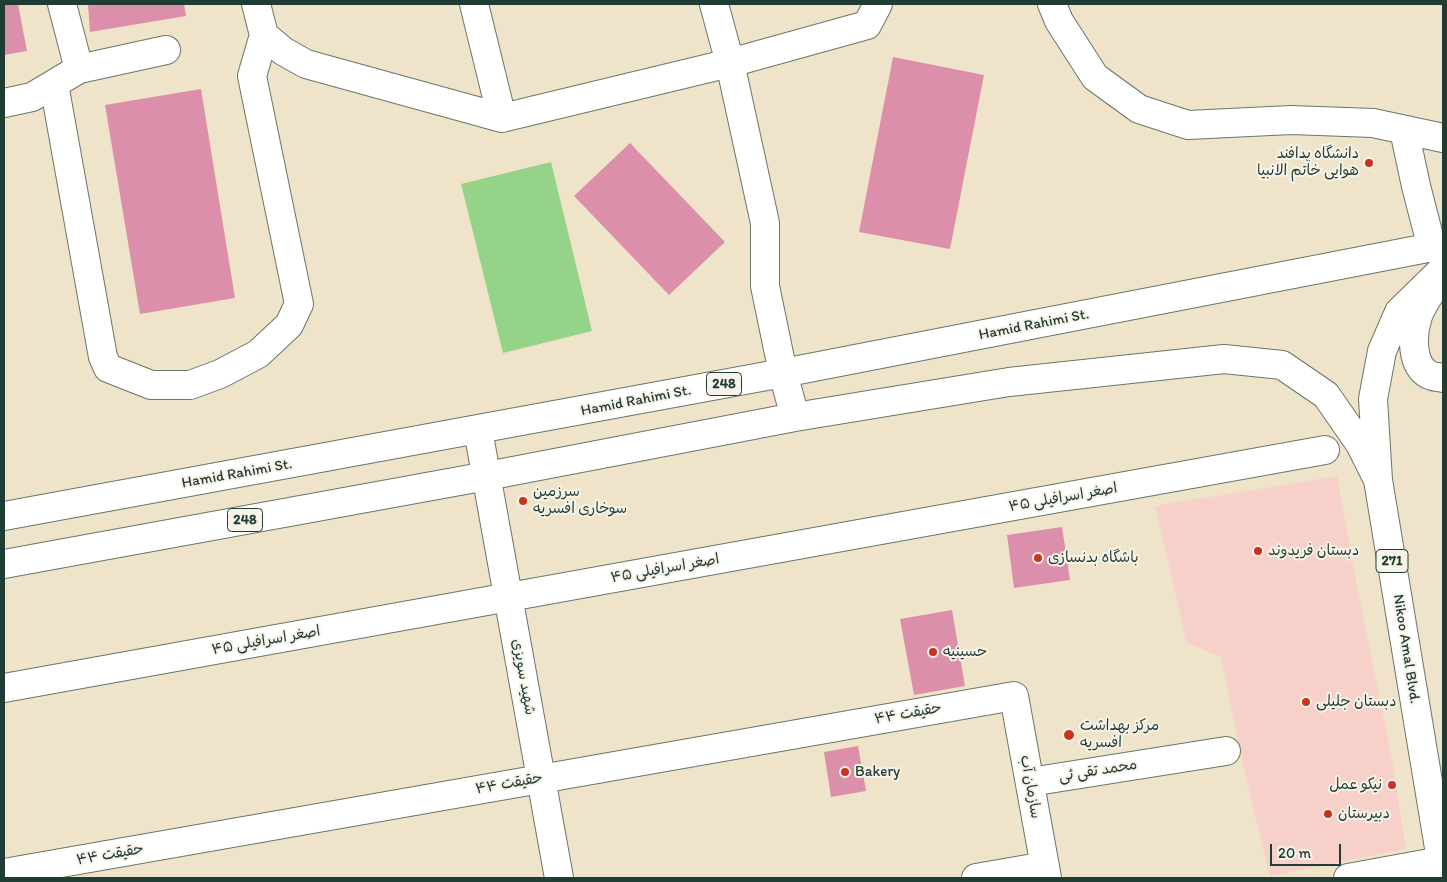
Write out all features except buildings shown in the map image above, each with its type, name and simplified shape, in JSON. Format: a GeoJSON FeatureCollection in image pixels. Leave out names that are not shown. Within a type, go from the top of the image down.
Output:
{"type":"FeatureCollection","features":[{"type":"Feature","properties":{"kind":"main road"},"geometry":{"type":"LineString","coordinates":[[62,4],[78,69]]}},
{"type":"Feature","properties":{"kind":"main road"},"geometry":{"type":"LineString","coordinates":[[54,84],[103,357],[108,368],[151,385],[190,385],[220,374],[258,354],[289,325],[298,304],[252,76],[264,35],[256,4]]}},
{"type":"Feature","properties":{"kind":"main road"},"geometry":{"type":"LineString","coordinates":[[474,4],[502,118]]}},
{"type":"Feature","properties":{"kind":"main road"},"geometry":{"type":"LineString","coordinates":[[714,4],[730,63],[766,223],[765,286],[795,417]]}},
{"type":"Feature","properties":{"kind":"main road"},"geometry":{"type":"LineString","coordinates":[[264,35],[284,51],[306,64],[502,118],[730,63],[867,25],[878,4]]}},
{"type":"Feature","properties":{"kind":"main road"},"geometry":{"type":"LineString","coordinates":[[1052,4],[1059,21],[1095,77],[1139,109],[1188,125],[1291,120],[1373,123],[1443,138]]}},
{"type":"Feature","properties":{"kind":"main road"},"geometry":{"type":"LineString","coordinates":[[4,103],[32,97],[78,69],[166,50]]}},
{"type":"Feature","properties":{"kind":"main road"},"geometry":{"type":"LineString","coordinates":[[1404,130],[1416,186],[1440,258],[1418,316],[1414,339],[1415,353],[1418,366],[1430,376],[1443,378]]}},
{"type":"Feature","properties":{"kind":"main road","name":"Hamid Rahimi St."},"geometry":{"type":"LineString","coordinates":[[4,516],[784,373],[1440,258]]}},
{"type":"Feature","properties":{"kind":"main road","name":"Nikoo Amal Blvd."},"geometry":{"type":"LineString","coordinates":[[1440,258],[1399,312],[1382,352],[1373,399],[1378,480],[1442,867]]}},
{"type":"Feature","properties":{"kind":"main road","name":"248"},"geometry":{"type":"LineString","coordinates":[[4,564],[487,476],[795,417],[1009,382],[1224,359],[1282,365],[1326,395],[1360,444],[1378,480]]}},
{"type":"Feature","properties":{"kind":"main road","name":"شهید سویزی"},"geometry":{"type":"LineString","coordinates":[[478,430],[560,878]]}},
{"type":"Feature","properties":{"kind":"main road","name":"اصغر اسرافیلی ۴۵"},"geometry":{"type":"LineString","coordinates":[[4,688],[1326,450]]}},
{"type":"Feature","properties":{"kind":"main road","name":"حقیقت ۴۴"},"geometry":{"type":"LineString","coordinates":[[4,873],[1014,696]]}},
{"type":"Feature","properties":{"kind":"main road","name":"سازمان آب"},"geometry":{"type":"LineString","coordinates":[[1014,696],[1046,872]]}},
{"type":"Feature","properties":{"kind":"main road","name":"محمد تقی ئی"},"geometry":{"type":"LineString","coordinates":[[1030,782],[1226,751]]}},
{"type":"Feature","properties":{"kind":"main road"},"geometry":{"type":"LineString","coordinates":[[1348,878],[1442,867]]}},
{"type":"Feature","properties":{"kind":"main road"},"geometry":{"type":"LineString","coordinates":[[976,878],[1046,872]]}},
{"type":"Feature","properties":{"kind":"shaded area"},"geometry":{"type":"Polygon","coordinates":[[[1337,476],[1359,597],[1390,748],[1406,849],[1270,876],[1246,778],[1221,657],[1187,643],[1155,506],[1337,476]]]}},
{"type":"Feature","properties":{"kind":"green space"},"geometry":{"type":"Polygon","coordinates":[[[551,162],[592,331],[503,353],[461,184],[551,162]]]}},
{"type":"Feature","properties":{"kind":"place","name":"دانشگاه پدافند هوایی خاتم الانبیا"},"geometry":{"type":"Point","coordinates":[1369,163]}},
{"type":"Feature","properties":{"kind":"place","name":"سرزمین سوخاری افسریه"},"geometry":{"type":"Point","coordinates":[523,501]}},
{"type":"Feature","properties":{"kind":"place","name":"دبستان فریدوند"},"geometry":{"type":"Point","coordinates":[1258,551]}},
{"type":"Feature","properties":{"kind":"place","name":"باشگاه بدنسازی"},"geometry":{"type":"Point","coordinates":[1038,558]}},
{"type":"Feature","properties":{"kind":"place","name":"حسینیه"},"geometry":{"type":"Point","coordinates":[933,652]}},
{"type":"Feature","properties":{"kind":"place","name":"دبستان جلیلی"},"geometry":{"type":"Point","coordinates":[1306,702]}},
{"type":"Feature","properties":{"kind":"place","name":"مرکز بهداشت افسریه"},"geometry":{"type":"Point","coordinates":[1069,735]}},
{"type":"Feature","properties":{"kind":"place","name":"Bakery"},"geometry":{"type":"Point","coordinates":[845,772]}},
{"type":"Feature","properties":{"kind":"place","name":"نیکو عمل"},"geometry":{"type":"Point","coordinates":[1392,785]}},
{"type":"Feature","properties":{"kind":"place","name":"دبیرستان"},"geometry":{"type":"Point","coordinates":[1328,814]}}]}
